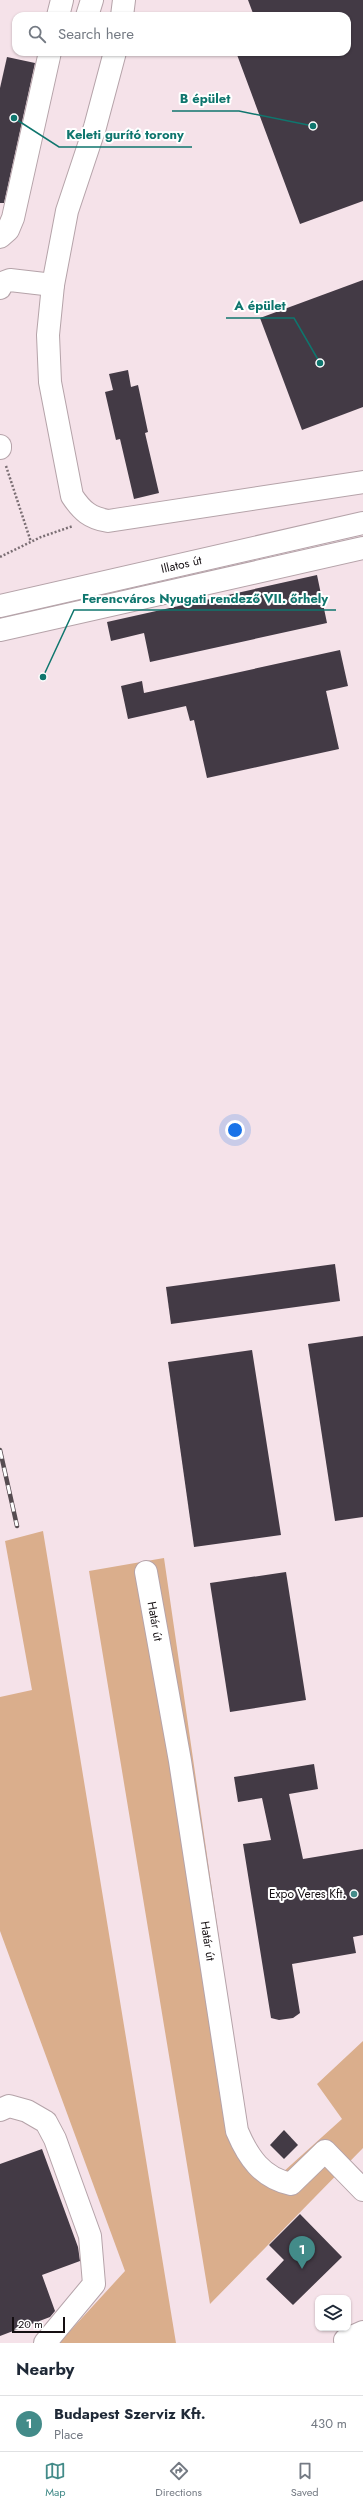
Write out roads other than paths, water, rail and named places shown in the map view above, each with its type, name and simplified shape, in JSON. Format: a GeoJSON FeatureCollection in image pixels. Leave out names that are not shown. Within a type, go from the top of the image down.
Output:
{"type":"FeatureCollection","features":[{"type":"Feature","properties":{"kind":"street"},"geometry":{"type":"LineString","coordinates":[[59,12],[62,0]]}},
{"type":"Feature","properties":{"kind":"street"},"geometry":{"type":"LineString","coordinates":[[88,12],[92,0]]}},
{"type":"Feature","properties":{"kind":"street"},"geometry":{"type":"LineString","coordinates":[[122,12],[124,0]]}},
{"type":"Feature","properties":{"kind":"street"},"geometry":{"type":"LineString","coordinates":[[0,236],[8,230],[13,218],[49,56]]}},
{"type":"Feature","properties":{"kind":"street"},"geometry":{"type":"LineString","coordinates":[[114,56],[95,127],[66,211],[53,285],[48,335],[50,382],[72,496],[82,511],[96,519],[108,521],[363,482]]}},
{"type":"Feature","properties":{"kind":"street"},"geometry":{"type":"LineString","coordinates":[[0,288],[2,283],[10,280],[53,285]]}},
{"type":"Feature","properties":{"kind":"street","name":"Illatos út"},"geometry":{"type":"LineString","coordinates":[[0,606],[363,523]]}},
{"type":"Feature","properties":{"kind":"street","name":"Illatos út"},"geometry":{"type":"LineString","coordinates":[[0,630],[363,548]]}},
{"type":"Feature","properties":{"kind":"street","name":"Határ út"},"geometry":{"type":"LineString","coordinates":[[146,1572],[180,1761],[237,2131],[245,2150],[254,2163],[266,2174],[278,2181],[291,2184],[324,2151],[363,2190]]}},
{"type":"Feature","properties":{"kind":"street"},"geometry":{"type":"LineString","coordinates":[[0,2110],[9,2106],[27,2111],[46,2122],[55,2139],[90,2236],[94,2284],[45,2343]]}},
{"type":"Feature","properties":{"kind":"railway"},"geometry":{"type":"LineString","coordinates":[[0,1450],[17,1526]]}},
{"type":"Feature","properties":{"kind":"place","name":"Keleti gurító torony"},"geometry":{"type":"Point","coordinates":[14,118]}},
{"type":"Feature","properties":{"kind":"place","name":"B épület"},"geometry":{"type":"Point","coordinates":[313,126]}},
{"type":"Feature","properties":{"kind":"place","name":"A épület"},"geometry":{"type":"Point","coordinates":[320,363]}},
{"type":"Feature","properties":{"kind":"place","name":"Ferencváros Nyugati rendező VII. őrhely"},"geometry":{"type":"Point","coordinates":[43,677]}},
{"type":"Feature","properties":{"kind":"place","name":"Expo Veres Kft."},"geometry":{"type":"Point","coordinates":[354,1894]}},
{"type":"Feature","properties":{"kind":"place","name":"Budapest Szerviz Kft."},"geometry":{"type":"Point","coordinates":[302,2269]}}]}
